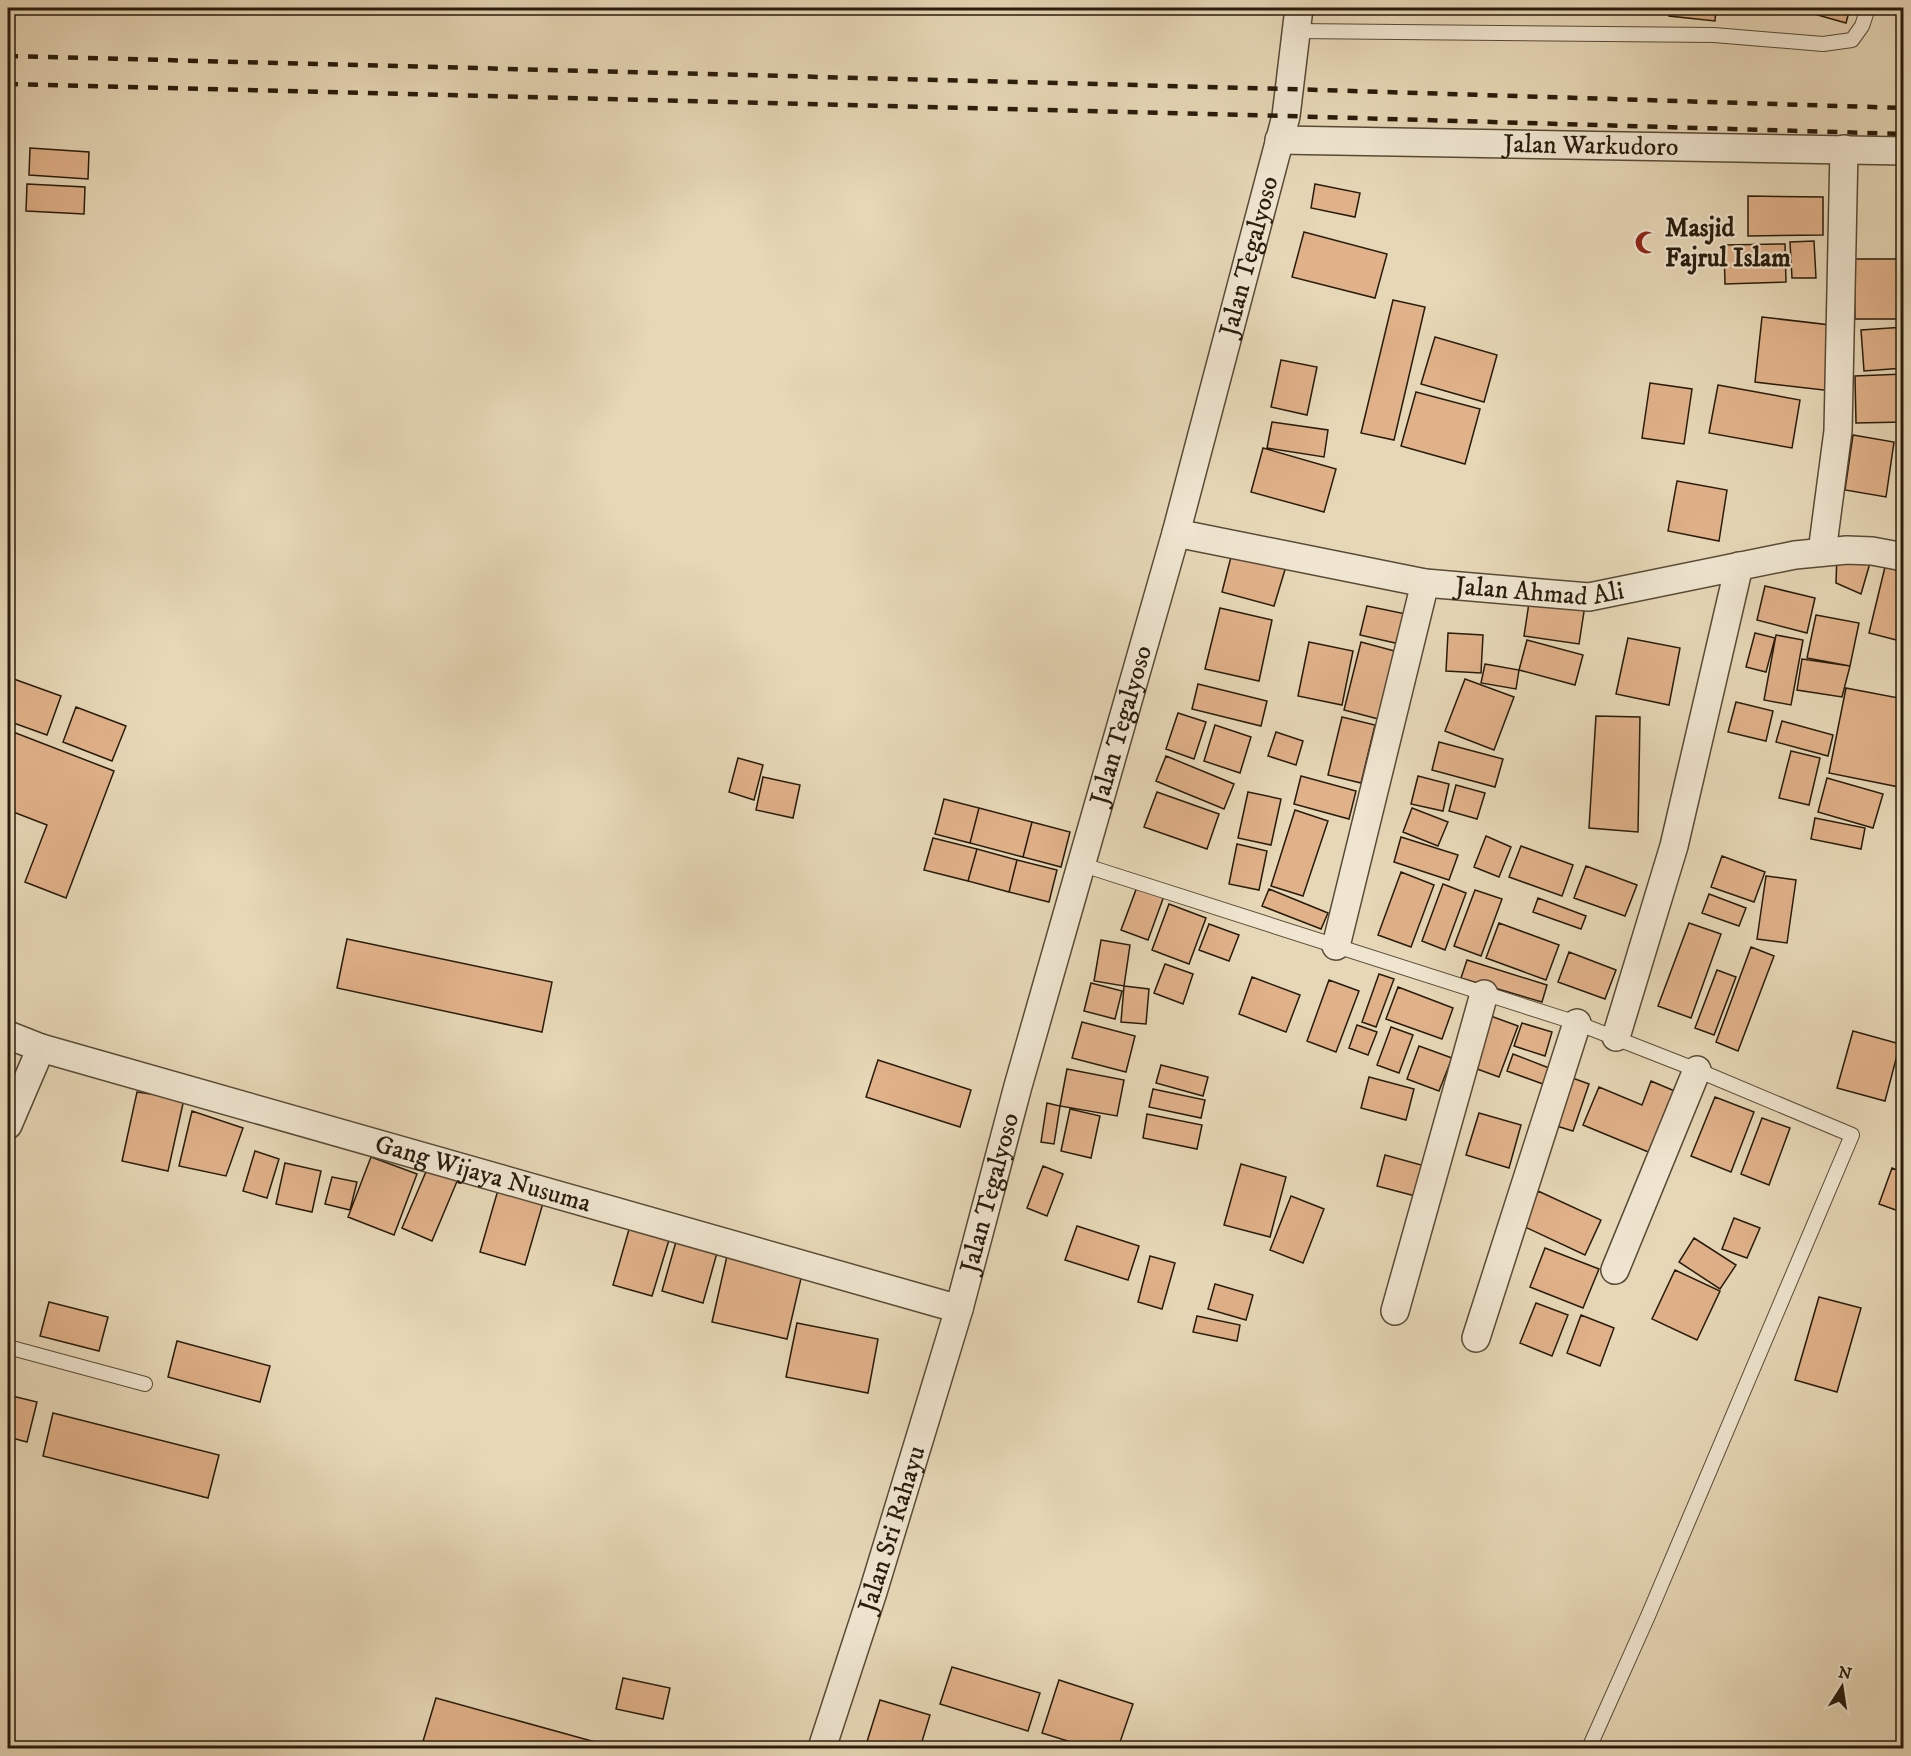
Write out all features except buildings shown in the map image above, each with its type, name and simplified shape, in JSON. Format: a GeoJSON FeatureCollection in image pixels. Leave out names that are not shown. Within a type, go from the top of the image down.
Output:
{"type":"FeatureCollection","features":[{"type":"Feature","properties":{"kind":"street","name":"Jalan Tegalyoso"},"geometry":{"type":"LineString","coordinates":[[959,1309],[1080,864],[1176,533],[1286,116],[1298,19]]}},
{"type":"Feature","properties":{"kind":"street","name":"Jalan Warkudoro"},"geometry":{"type":"LineString","coordinates":[[1279,140],[1904,151]]}},
{"type":"Feature","properties":{"kind":"street"},"geometry":{"type":"LineString","coordinates":[[1822,552],[1838,431],[1844,149]]}},
{"type":"Feature","properties":{"kind":"street","name":"Jalan Ahmad Ali"},"geometry":{"type":"LineString","coordinates":[[1176,533],[1425,583],[1589,597],[1795,555],[1872,551],[1904,557]]}},
{"type":"Feature","properties":{"kind":"street"},"geometry":{"type":"LineString","coordinates":[[1616,1037],[1674,846],[1739,566]]}},
{"type":"Feature","properties":{"kind":"street"},"geometry":{"type":"LineString","coordinates":[[1336,946],[1425,583]]}},
{"type":"Feature","properties":{"kind":"street"},"geometry":{"type":"LineString","coordinates":[[1395,1311],[1484,994]]}},
{"type":"Feature","properties":{"kind":"street"},"geometry":{"type":"LineString","coordinates":[[1476,1338],[1577,1023]]}},
{"type":"Feature","properties":{"kind":"street","name":"Gang Wijaya Nusuma"},"geometry":{"type":"LineString","coordinates":[[8,1035],[41,1048],[959,1309]]}},
{"type":"Feature","properties":{"kind":"street"},"geometry":{"type":"LineString","coordinates":[[8,1125],[41,1048]]}},
{"type":"Feature","properties":{"kind":"street"},"geometry":{"type":"LineString","coordinates":[[1616,1270],[1697,1070]]}},
{"type":"Feature","properties":{"kind":"street","name":"Jalan Sri Rahayu"},"geometry":{"type":"LineString","coordinates":[[822,1749],[873,1592],[959,1309]]}},
{"type":"Feature","properties":{"kind":"lane"},"geometry":{"type":"LineString","coordinates":[[1298,19],[1714,34],[1823,44],[1852,40],[1862,26],[1868,8]]}},
{"type":"Feature","properties":{"kind":"lane"},"geometry":{"type":"LineString","coordinates":[[1080,864],[1577,1023],[1852,1135],[1653,1605],[1589,1749]]}},
{"type":"Feature","properties":{"kind":"lane"},"geometry":{"type":"LineString","coordinates":[[8,1347],[146,1384]]}},
{"type":"Feature","properties":{"kind":"railway"},"geometry":{"type":"LineString","coordinates":[[8,56],[1288,89],[1904,108]]}},
{"type":"Feature","properties":{"kind":"railway"},"geometry":{"type":"LineString","coordinates":[[8,84],[1904,134]]}},
{"type":"Feature","properties":{"kind":"place","name":"Masjid Fajrul Islam"},"geometry":{"type":"Point","coordinates":[1647,243]}}]}
